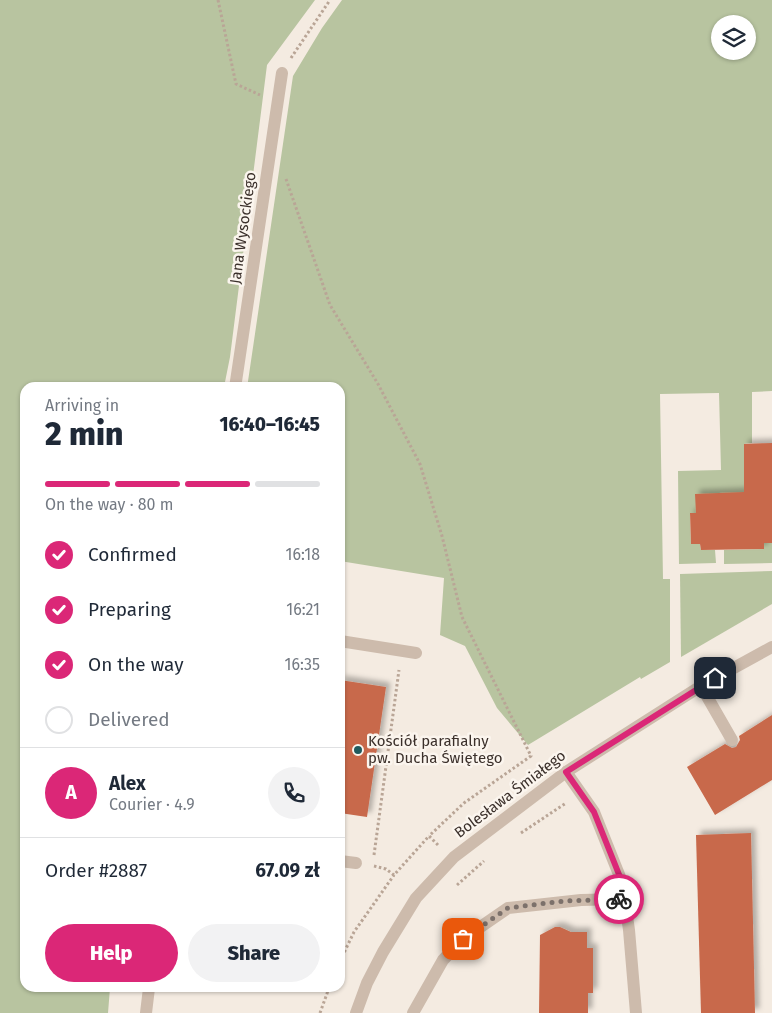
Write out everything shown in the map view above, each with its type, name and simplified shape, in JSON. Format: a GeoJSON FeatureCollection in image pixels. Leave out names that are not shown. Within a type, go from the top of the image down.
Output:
{"type":"FeatureCollection","features":[{"type":"Feature","properties":{"kind":"street","name":"Jana Wysockiego"},"geometry":{"type":"LineString","coordinates":[[236,382],[282,73]]}},
{"type":"Feature","properties":{"kind":"street"},"geometry":{"type":"LineString","coordinates":[[345,642],[416,653]]}},
{"type":"Feature","properties":{"kind":"street","name":"Bolesława Śmiałego"},"geometry":{"type":"LineString","coordinates":[[356,1013],[367,983],[383,952],[416,898],[452,859],[566,772],[701,686],[772,647]]}},
{"type":"Feature","properties":{"kind":"street"},"geometry":{"type":"LineString","coordinates":[[701,686],[732,740]]}},
{"type":"Feature","properties":{"kind":"street"},"geometry":{"type":"LineString","coordinates":[[566,772],[594,812],[622,882],[629,930],[636,1013]]}},
{"type":"Feature","properties":{"kind":"street"},"geometry":{"type":"LineString","coordinates":[[345,862],[356,864]]}},
{"type":"Feature","properties":{"kind":"street"},"geometry":{"type":"LineString","coordinates":[[413,1013],[443,960],[463,939],[508,908],[572,901],[625,899]]}},
{"type":"Feature","properties":{"kind":"street"},"geometry":{"type":"LineString","coordinates":[[146,1013],[149,992]]}},
{"type":"Feature","properties":{"kind":"path"},"geometry":{"type":"LineString","coordinates":[[218,0],[236,84],[277,104]]}},
{"type":"Feature","properties":{"kind":"path"},"geometry":{"type":"LineString","coordinates":[[282,73],[304,36],[330,0]]}},
{"type":"Feature","properties":{"kind":"path"},"geometry":{"type":"LineString","coordinates":[[284,172],[330,305],[378,384],[420,464],[442,536],[462,617],[532,756],[464,803],[429,836],[394,876],[354,932],[345,951]]}},
{"type":"Feature","properties":{"kind":"path"},"geometry":{"type":"LineString","coordinates":[[374,856],[401,652]]}},
{"type":"Feature","properties":{"kind":"path"},"geometry":{"type":"LineString","coordinates":[[520,834],[581,792]]}},
{"type":"Feature","properties":{"kind":"path"},"geometry":{"type":"LineString","coordinates":[[429,836],[452,859]]}},
{"type":"Feature","properties":{"kind":"path"},"geometry":{"type":"LineString","coordinates":[[455,887],[490,856]]}},
{"type":"Feature","properties":{"kind":"path"},"geometry":{"type":"LineString","coordinates":[[373,865],[386,869],[394,876]]}},
{"type":"Feature","properties":{"kind":"path"},"geometry":{"type":"LineString","coordinates":[[320,1013],[328,992]]}},
{"type":"Feature","properties":{"kind":"green space"},"geometry":{"type":"Polygon","coordinates":[[[0,0],[315,0],[267,65],[230,357],[225,382],[20,382],[20,992],[110,992],[108,1013],[0,1013],[0,0]]]}},
{"type":"Feature","properties":{"kind":"green space"},"geometry":{"type":"Polygon","coordinates":[[[342,0],[772,0],[772,391],[752,392],[752,443],[744,444],[744,461],[756,494],[696,494],[696,513],[690,514],[691,544],[700,544],[701,550],[715,550],[716,563],[679,564],[678,471],[721,470],[719,393],[660,394],[663,579],[670,579],[670,662],[641,679],[640,677],[528,745],[497,708],[465,646],[440,635],[444,578],[345,562],[345,382],[248,382],[293,76],[322,28],[342,0]]]}},
{"type":"Feature","properties":{"kind":"green space"},"geometry":{"type":"Polygon","coordinates":[[[764,543],[772,543],[772,563],[724,564],[724,550],[764,549],[764,543]]]}},
{"type":"Feature","properties":{"kind":"green space"},"geometry":{"type":"Polygon","coordinates":[[[772,571],[772,604],[681,657],[680,574],[772,571]]]}},
{"type":"Feature","properties":{"kind":"building"},"geometry":{"type":"Polygon","coordinates":[[[772,443],[772,543],[764,543],[764,549],[701,550],[700,544],[691,544],[690,513],[696,513],[695,494],[744,492],[744,444],[772,443]]]}},
{"type":"Feature","properties":{"kind":"building","name":"Kościół parafialny pw. Ducha Świętego"},"geometry":{"type":"Polygon","coordinates":[[[345,681],[386,687],[367,817],[345,814],[345,681]]]}},
{"type":"Feature","properties":{"kind":"building"},"geometry":{"type":"Polygon","coordinates":[[[772,715],[772,780],[715,815],[687,767],[725,744],[732,748],[736,747],[740,740],[739,736],[772,715]]]}},
{"type":"Feature","properties":{"kind":"building"},"geometry":{"type":"Polygon","coordinates":[[[751,833],[755,1013],[701,1013],[696,835],[751,833]]]}},
{"type":"Feature","properties":{"kind":"building"},"geometry":{"type":"Polygon","coordinates":[[[555,927],[571,932],[587,932],[587,948],[593,948],[593,993],[588,993],[588,1013],[539,1013],[540,935],[555,927]]]}},
{"type":"Feature","properties":{"kind":"way so far"},"geometry":{"type":"LineString","coordinates":[[463,939],[508,908],[564,901],[619,899]]}},
{"type":"Feature","properties":{"kind":"place","name":"Kościół parafialny pw. Ducha Świętego"},"geometry":{"type":"Point","coordinates":[358,750]}},
{"type":"Feature","properties":{"kind":"route"},"geometry":{"type":"LineString","coordinates":[[619,899],[625,899],[622,882],[594,812],[566,772],[715,678]]}}]}
